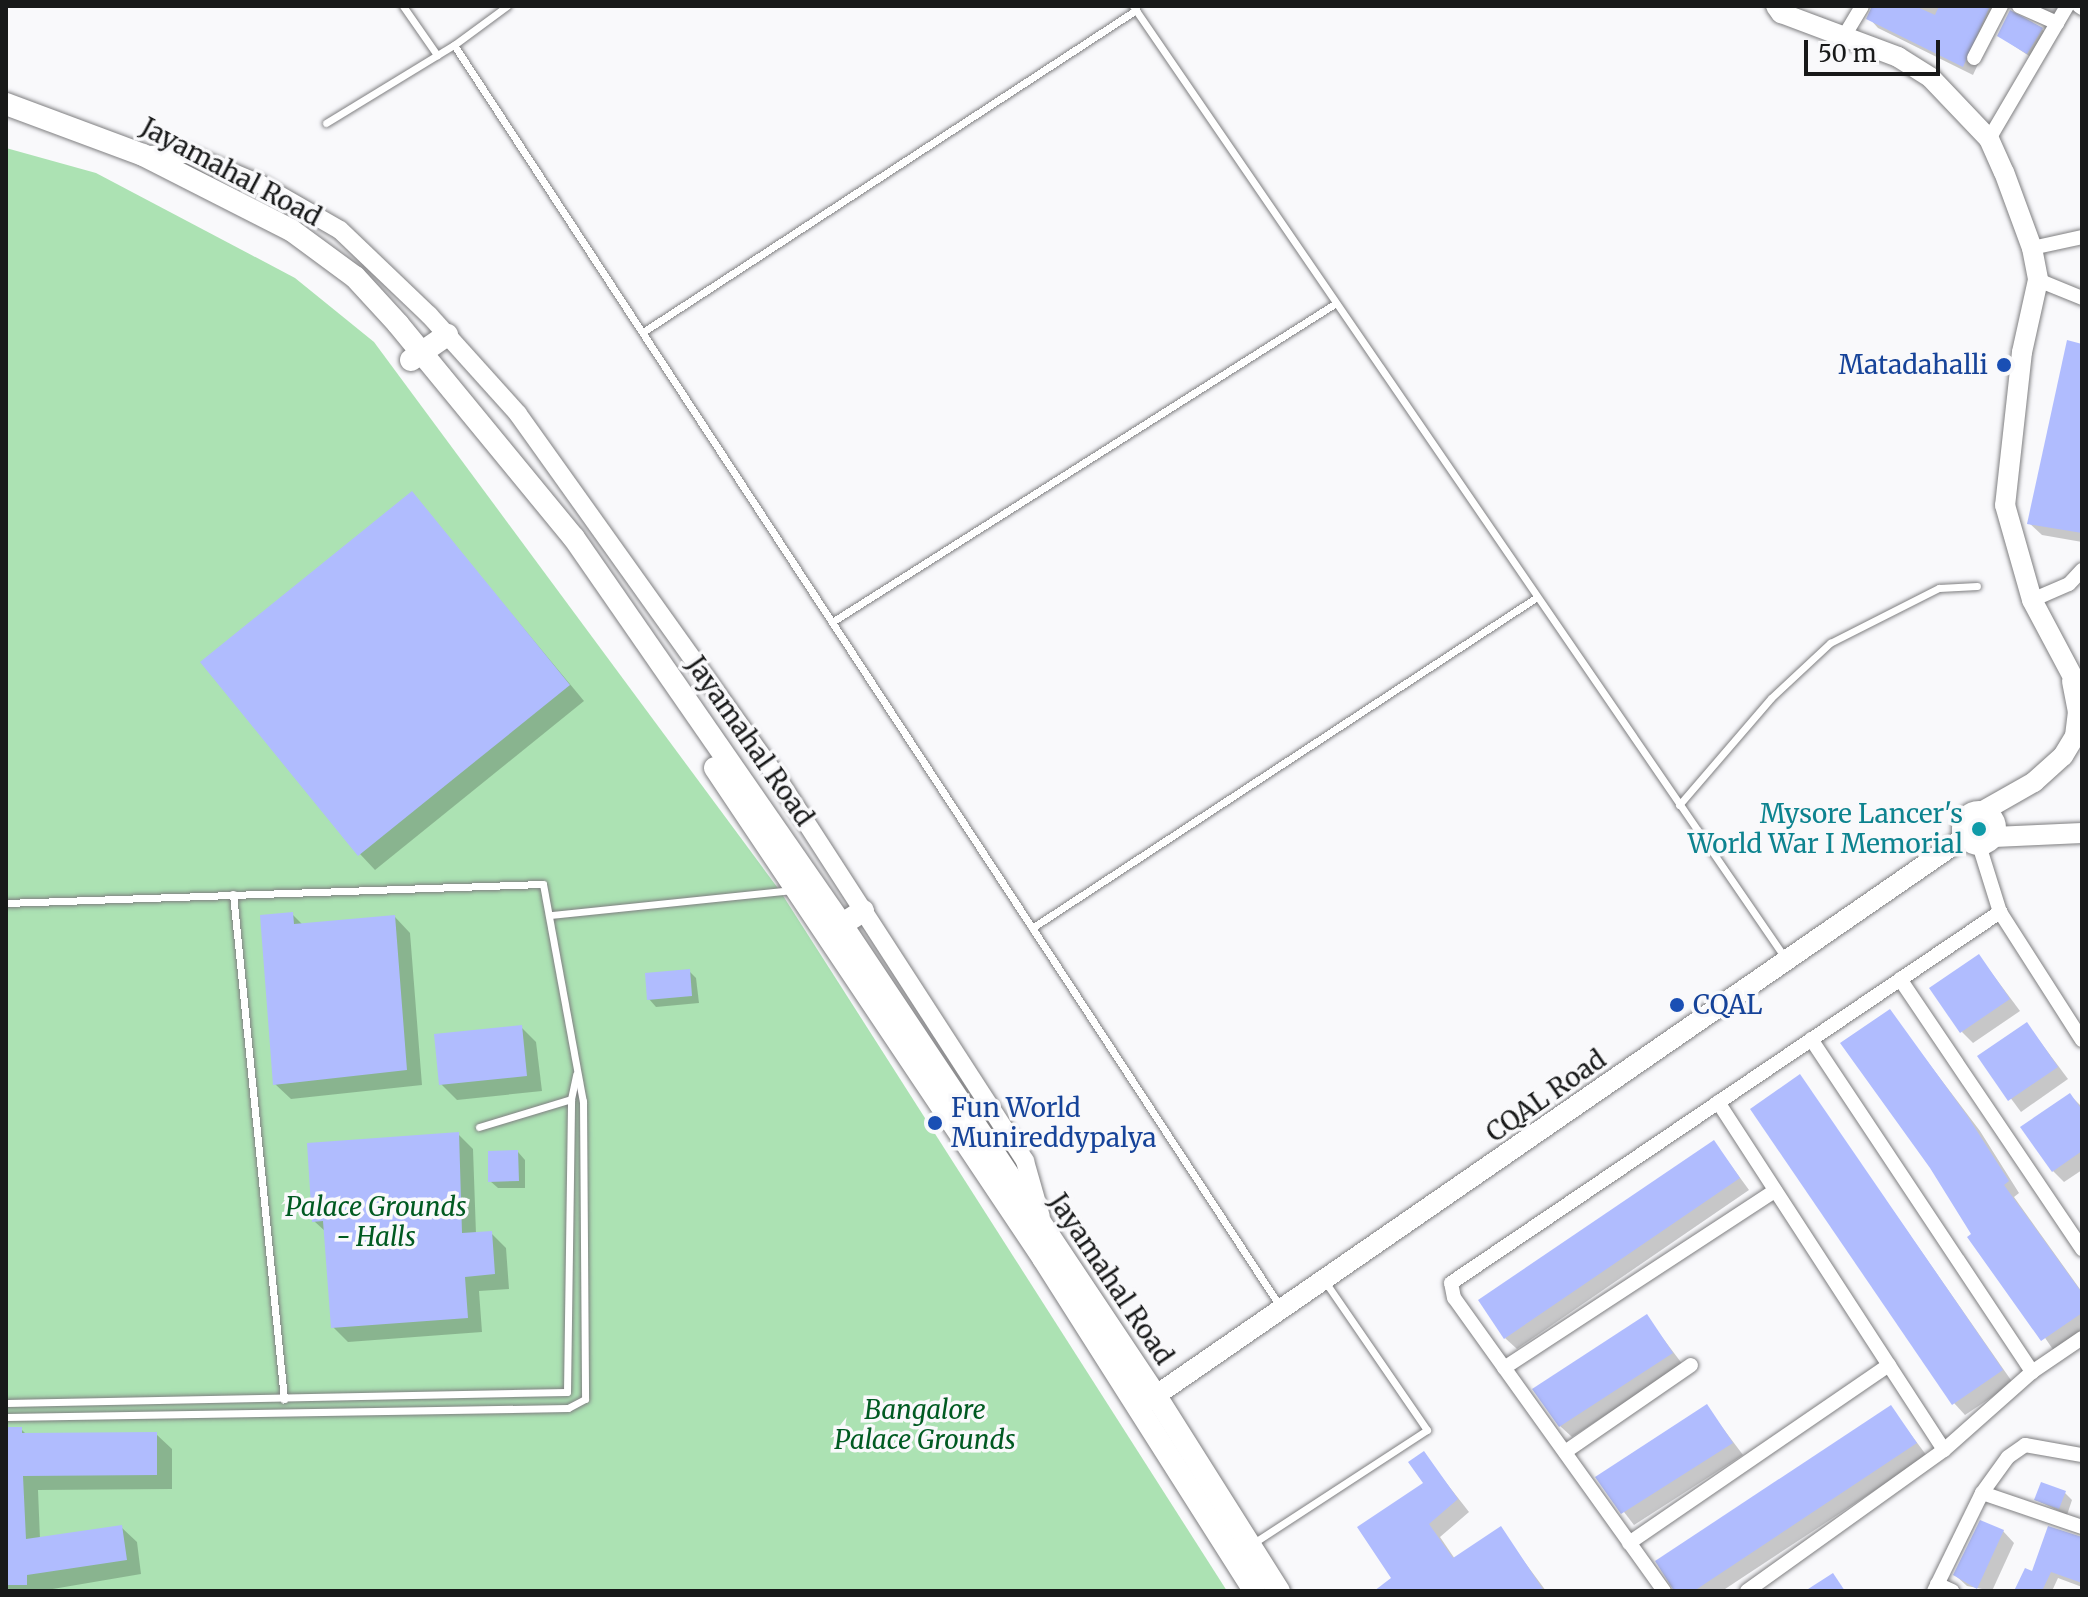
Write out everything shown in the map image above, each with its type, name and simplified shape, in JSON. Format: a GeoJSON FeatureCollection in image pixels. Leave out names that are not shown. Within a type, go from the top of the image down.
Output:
{"type":"FeatureCollection","features":[{"type":"Feature","properties":{"kind":"main road","name":"CQAL Road"},"geometry":{"type":"LineString","coordinates":[[1147,1402],[1787,962],[1979,840],[1964,821],[2034,782],[2063,756],[2075,736],[2077,688],[2032,600],[2005,492],[2022,352],[2038,280],[2032,248],[1989,139],[1931,78],[1846,33],[1781,13],[1776,6]]}},
{"type":"Feature","properties":{"kind":"main road","name":"Jayamahal Road"},"geometry":{"type":"LineString","coordinates":[[6,104],[68,131],[180,170]]}},
{"type":"Feature","properties":{"kind":"main road","name":"Jayamahal Road"},"geometry":{"type":"LineString","coordinates":[[6,117],[68,131],[180,170],[335,276],[416,357],[558,541],[835,930],[1045,1233],[1147,1402],[1254,1591]]}},
{"type":"Feature","properties":{"kind":"main road"},"geometry":{"type":"LineString","coordinates":[[416,357],[447,335]]}},
{"type":"Feature","properties":{"kind":"main road"},"geometry":{"type":"LineString","coordinates":[[1979,840],[1995,821],[1983,811]]}},
{"type":"Feature","properties":{"kind":"main road"},"geometry":{"type":"LineString","coordinates":[[1979,840],[2082,833]]}},
{"type":"Feature","properties":{"kind":"main road"},"geometry":{"type":"LineString","coordinates":[[835,930],[863,911]]}},
{"type":"Feature","properties":{"kind":"main road","name":"Jayamahal Road"},"geometry":{"type":"LineString","coordinates":[[835,930],[1147,1402],[1250,1545],[1279,1591]]}},
{"type":"Feature","properties":{"kind":"street"},"geometry":{"type":"LineString","coordinates":[[1846,33],[1862,6]]}},
{"type":"Feature","properties":{"kind":"street"},"geometry":{"type":"LineString","coordinates":[[1974,58],[2001,6]]}},
{"type":"Feature","properties":{"kind":"street"},"geometry":{"type":"LineString","coordinates":[[2019,6],[2057,23]]}},
{"type":"Feature","properties":{"kind":"street"},"geometry":{"type":"LineString","coordinates":[[1989,139],[2067,6]]}},
{"type":"Feature","properties":{"kind":"street"},"geometry":{"type":"LineString","coordinates":[[180,170],[260,184],[340,230],[447,335],[566,477],[704,671],[1025,1161],[1045,1233]]}},
{"type":"Feature","properties":{"kind":"street"},"geometry":{"type":"LineString","coordinates":[[2032,248],[2082,237]]}},
{"type":"Feature","properties":{"kind":"street"},"geometry":{"type":"LineString","coordinates":[[2038,280],[2082,298]]}},
{"type":"Feature","properties":{"kind":"street"},"geometry":{"type":"LineString","coordinates":[[2032,600],[2069,584],[2082,570]]}},
{"type":"Feature","properties":{"kind":"street"},"geometry":{"type":"LineString","coordinates":[[1979,840],[2000,912],[2082,1040]]}},
{"type":"Feature","properties":{"kind":"street"},"geometry":{"type":"LineString","coordinates":[[1664,1591],[1454,1298],[1451,1283],[2000,912]]}},
{"type":"Feature","properties":{"kind":"street"},"geometry":{"type":"LineString","coordinates":[[1900,979],[2082,1249]]}},
{"type":"Feature","properties":{"kind":"street"},"geometry":{"type":"LineString","coordinates":[[1811,1039],[2032,1372]]}},
{"type":"Feature","properties":{"kind":"street"},"geometry":{"type":"LineString","coordinates":[[1718,1102],[1944,1450]]}},
{"type":"Feature","properties":{"kind":"street"},"geometry":{"type":"LineString","coordinates":[[1504,1368],[1775,1191]]}},
{"type":"Feature","properties":{"kind":"street"},"geometry":{"type":"LineString","coordinates":[[1747,1591],[1944,1450],[2032,1372],[2082,1338]]}},
{"type":"Feature","properties":{"kind":"street"},"geometry":{"type":"LineString","coordinates":[[1565,1452],[1691,1365]]}},
{"type":"Feature","properties":{"kind":"street"},"geometry":{"type":"LineString","coordinates":[[1629,1543],[1889,1365]]}},
{"type":"Feature","properties":{"kind":"street"},"geometry":{"type":"LineString","coordinates":[[1952,1591],[1936,1588],[1982,1493],[2008,1457],[2025,1445],[2082,1455]]}},
{"type":"Feature","properties":{"kind":"street"},"geometry":{"type":"LineString","coordinates":[[1982,1493],[2082,1527]]}},
{"type":"Feature","properties":{"kind":"lane"},"geometry":{"type":"LineString","coordinates":[[403,6],[437,55]]}},
{"type":"Feature","properties":{"kind":"lane"},"geometry":{"type":"LineString","coordinates":[[326,123],[454,45],[507,6]]}},
{"type":"Feature","properties":{"kind":"lane"},"geometry":{"type":"LineString","coordinates":[[643,332],[1134,8],[1787,962]]}},
{"type":"Feature","properties":{"kind":"lane"},"geometry":{"type":"LineString","coordinates":[[454,45],[1282,1310]]}},
{"type":"Feature","properties":{"kind":"lane"},"geometry":{"type":"LineString","coordinates":[[832,622],[1336,303]]}},
{"type":"Feature","properties":{"kind":"lane"},"geometry":{"type":"LineString","coordinates":[[1679,805],[1771,698],[1830,643],[1939,588],[1977,586]]}},
{"type":"Feature","properties":{"kind":"lane"},"geometry":{"type":"LineString","coordinates":[[1032,928],[1537,597]]}},
{"type":"Feature","properties":{"kind":"lane"},"geometry":{"type":"LineString","coordinates":[[551,915],[796,876]]}},
{"type":"Feature","properties":{"kind":"lane"},"geometry":{"type":"LineString","coordinates":[[6,903],[534,882],[547,891],[583,1101],[585,1399],[568,1408],[6,1417]]}},
{"type":"Feature","properties":{"kind":"lane"},"geometry":{"type":"LineString","coordinates":[[233,894],[284,1399]]}},
{"type":"Feature","properties":{"kind":"lane"},"geometry":{"type":"LineString","coordinates":[[6,1403],[567,1392],[571,1099],[578,1069]]}},
{"type":"Feature","properties":{"kind":"lane"},"geometry":{"type":"LineString","coordinates":[[479,1127],[571,1099]]}},
{"type":"Feature","properties":{"kind":"lane"},"geometry":{"type":"LineString","coordinates":[[570,1196],[584,1196]]}},
{"type":"Feature","properties":{"kind":"lane"},"geometry":{"type":"LineString","coordinates":[[1250,1545],[1427,1430],[1324,1280]]}},
{"type":"Feature","properties":{"kind":"lane"},"geometry":{"type":"LineString","coordinates":[[570,1312],[584,1311]]}},
{"type":"Feature","properties":{"kind":"green space","name":"Palace Grounds - Halls"},"geometry":{"type":"Polygon","coordinates":[[[6,148],[96,173],[295,278],[374,342],[780,891],[1227,1591],[6,1591],[6,148]]]}},
{"type":"Feature","properties":{"kind":"building"},"geometry":{"type":"Polygon","coordinates":[[[1872,6],[1915,6],[1935,15],[1939,6],[1990,6],[1963,67],[1866,19],[1872,6]]]}},
{"type":"Feature","properties":{"kind":"building"},"geometry":{"type":"Polygon","coordinates":[[[2010,10],[2043,28],[2027,54],[1997,36],[2010,10]]]}},
{"type":"Feature","properties":{"kind":"building"},"geometry":{"type":"Polygon","coordinates":[[[2067,340],[2082,344],[2082,533],[2027,524],[2067,340]]]}},
{"type":"Feature","properties":{"kind":"building"},"geometry":{"type":"Polygon","coordinates":[[[412,491],[570,685],[358,856],[200,662],[412,491]]]}},
{"type":"Feature","properties":{"kind":"building"},"geometry":{"type":"Polygon","coordinates":[[[293,912],[294,924],[395,915],[407,1070],[273,1085],[260,915],[293,912]]]}},
{"type":"Feature","properties":{"kind":"building"},"geometry":{"type":"Polygon","coordinates":[[[1979,954],[2010,999],[1960,1033],[1929,988],[1979,954]]]}},
{"type":"Feature","properties":{"kind":"building"},"geometry":{"type":"Polygon","coordinates":[[[690,969],[692,996],[647,1000],[645,973],[690,969]]]}},
{"type":"Feature","properties":{"kind":"building"},"geometry":{"type":"Polygon","coordinates":[[[1890,1009],[1968,1117],[2009,1181],[2004,1185],[2082,1293],[2082,1313],[2041,1341],[1967,1237],[1971,1234],[1930,1168],[1840,1043],[1890,1009]]]}},
{"type":"Feature","properties":{"kind":"building"},"geometry":{"type":"Polygon","coordinates":[[[2027,1022],[2058,1067],[2008,1101],[1977,1056],[2027,1022]]]}},
{"type":"Feature","properties":{"kind":"building"},"geometry":{"type":"Polygon","coordinates":[[[522,1025],[527,1076],[439,1085],[434,1034],[522,1025]]]}},
{"type":"Feature","properties":{"kind":"building"},"geometry":{"type":"Polygon","coordinates":[[[1800,1074],[2003,1370],[1952,1405],[1750,1109],[1800,1074]]]}},
{"type":"Feature","properties":{"kind":"building"},"geometry":{"type":"Polygon","coordinates":[[[2070,1093],[2082,1110],[2082,1151],[2052,1172],[2020,1127],[2070,1093]]]}},
{"type":"Feature","properties":{"kind":"building"},"geometry":{"type":"Polygon","coordinates":[[[459,1132],[462,1233],[492,1231],[495,1274],[465,1277],[468,1318],[331,1328],[323,1221],[312,1222],[307,1143],[459,1132]]]}},
{"type":"Feature","properties":{"kind":"building"},"geometry":{"type":"Polygon","coordinates":[[[1714,1140],[1740,1178],[1504,1339],[1478,1300],[1714,1140]]]}},
{"type":"Feature","properties":{"kind":"building"},"geometry":{"type":"Polygon","coordinates":[[[518,1150],[519,1181],[488,1182],[488,1151],[518,1150]]]}},
{"type":"Feature","properties":{"kind":"building"},"geometry":{"type":"Polygon","coordinates":[[[1647,1314],[1673,1353],[1559,1427],[1532,1389],[1647,1314]]]}},
{"type":"Feature","properties":{"kind":"building"},"geometry":{"type":"Polygon","coordinates":[[[1707,1404],[1733,1443],[1621,1514],[1595,1477],[1707,1404]]]}},
{"type":"Feature","properties":{"kind":"building"},"geometry":{"type":"Polygon","coordinates":[[[1891,1405],[1917,1443],[1694,1591],[1674,1591],[1655,1561],[1891,1405]]]}},
{"type":"Feature","properties":{"kind":"building"},"geometry":{"type":"Polygon","coordinates":[[[6,1427],[22,1427],[22,1433],[157,1432],[157,1475],[23,1476],[26,1539],[122,1525],[127,1560],[27,1575],[27,1585],[6,1585],[6,1427]]]}},
{"type":"Feature","properties":{"kind":"building"},"geometry":{"type":"Polygon","coordinates":[[[1424,1451],[1458,1499],[1429,1524],[1453,1558],[1501,1526],[1544,1591],[1374,1591],[1391,1578],[1357,1527],[1423,1483],[1408,1462],[1424,1451]]]}},
{"type":"Feature","properties":{"kind":"building"},"geometry":{"type":"Polygon","coordinates":[[[2041,1482],[2066,1491],[2059,1509],[2034,1500],[2041,1482]]]}},
{"type":"Feature","properties":{"kind":"building"},"geometry":{"type":"Polygon","coordinates":[[[1980,1520],[2004,1530],[1977,1589],[1953,1575],[1980,1520]]]}},
{"type":"Feature","properties":{"kind":"building"},"geometry":{"type":"Polygon","coordinates":[[[2048,1526],[2082,1537],[2082,1583],[2051,1572],[2042,1591],[2014,1591],[2025,1568],[2032,1571],[2048,1526]]]}},
{"type":"Feature","properties":{"kind":"building"},"geometry":{"type":"Polygon","coordinates":[[[1833,1573],[1845,1591],[1805,1591],[1833,1573]]]}},
{"type":"Feature","properties":{"kind":"place","name":"Matadahalli"},"geometry":{"type":"Point","coordinates":[2004,365]}},
{"type":"Feature","properties":{"kind":"place","name":"Mysore Lancer's World War I Memorial"},"geometry":{"type":"Point","coordinates":[1979,829]}},
{"type":"Feature","properties":{"kind":"place","name":"CQAL"},"geometry":{"type":"Point","coordinates":[1677,1005]}},
{"type":"Feature","properties":{"kind":"place","name":"Fun World Munireddypalya"},"geometry":{"type":"Point","coordinates":[935,1123]}},
{"type":"Feature","properties":{"kind":"park label","name":"Bangalore Palace Grounds"},"geometry":{"type":"Point","coordinates":[925,1425]}}]}
